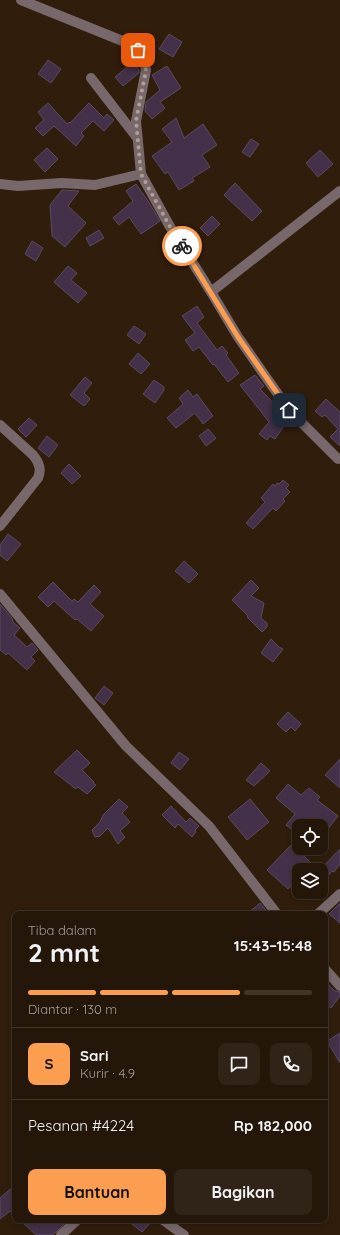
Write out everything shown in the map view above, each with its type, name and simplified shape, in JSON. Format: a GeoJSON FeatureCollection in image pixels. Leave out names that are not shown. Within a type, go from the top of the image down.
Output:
{"type":"FeatureCollection","features":[{"type":"Feature","properties":{"kind":"street"},"geometry":{"type":"LineString","coordinates":[[21,0],[130,44],[143,55],[146,70],[136,121],[141,174],[169,225],[238,337],[289,410],[339,459]]}},
{"type":"Feature","properties":{"kind":"street"},"geometry":{"type":"LineString","coordinates":[[91,78],[138,139]]}},
{"type":"Feature","properties":{"kind":"street"},"geometry":{"type":"LineString","coordinates":[[0,184],[18,186],[62,183],[94,185],[141,174]]}},
{"type":"Feature","properties":{"kind":"street"},"geometry":{"type":"LineString","coordinates":[[211,292],[340,190]]}},
{"type":"Feature","properties":{"kind":"street"},"geometry":{"type":"LineString","coordinates":[[0,425],[37,459],[40,469],[38,478],[0,526]]}},
{"type":"Feature","properties":{"kind":"street"},"geometry":{"type":"LineString","coordinates":[[0,594],[126,746],[209,826],[275,911]]}},
{"type":"Feature","properties":{"kind":"street"},"geometry":{"type":"LineString","coordinates":[[321,911],[340,894]]}},
{"type":"Feature","properties":{"kind":"street"},"geometry":{"type":"LineString","coordinates":[[328,972],[340,986]]}},
{"type":"Feature","properties":{"kind":"street"},"geometry":{"type":"LineString","coordinates":[[61,1235],[74,1223]]}},
{"type":"Feature","properties":{"kind":"street"},"geometry":{"type":"LineString","coordinates":[[167,1223],[184,1235]]}},
{"type":"Feature","properties":{"kind":"building"},"geometry":{"type":"Polygon","coordinates":[[[169,34],[182,42],[173,57],[159,49],[169,34]]]}},
{"type":"Feature","properties":{"kind":"building"},"geometry":{"type":"Polygon","coordinates":[[[48,60],[61,69],[51,83],[38,74],[48,60]]]}},
{"type":"Feature","properties":{"kind":"building"},"geometry":{"type":"Polygon","coordinates":[[[133,62],[139,70],[139,73],[123,86],[115,77],[133,62]]]}},
{"type":"Feature","properties":{"kind":"building"},"geometry":{"type":"Polygon","coordinates":[[[167,66],[181,88],[160,102],[165,108],[152,119],[145,111],[146,102],[160,90],[152,75],[167,66]]]}},
{"type":"Feature","properties":{"kind":"building"},"geometry":{"type":"Polygon","coordinates":[[[48,103],[67,124],[69,122],[70,123],[89,103],[104,118],[107,114],[114,120],[104,131],[93,121],[81,133],[84,136],[76,146],[54,126],[43,136],[35,128],[44,120],[38,112],[48,103]]]}},
{"type":"Feature","properties":{"kind":"building"},"geometry":{"type":"Polygon","coordinates":[[[176,118],[184,138],[203,124],[217,145],[202,155],[210,167],[192,178],[194,181],[179,190],[168,172],[165,174],[152,156],[172,142],[162,129],[176,118]]]}},
{"type":"Feature","properties":{"kind":"building"},"geometry":{"type":"Polygon","coordinates":[[[251,139],[259,144],[250,157],[242,152],[251,139]]]}},
{"type":"Feature","properties":{"kind":"building"},"geometry":{"type":"Polygon","coordinates":[[[47,148],[58,159],[45,172],[34,160],[47,148]]]}},
{"type":"Feature","properties":{"kind":"building"},"geometry":{"type":"Polygon","coordinates":[[[320,150],[333,164],[318,177],[306,163],[320,150]]]}},
{"type":"Feature","properties":{"kind":"building"},"geometry":{"type":"Polygon","coordinates":[[[235,183],[262,211],[252,221],[224,195],[235,183]]]}},
{"type":"Feature","properties":{"kind":"building"},"geometry":{"type":"Polygon","coordinates":[[[136,184],[160,221],[141,234],[129,217],[119,225],[113,218],[133,201],[126,191],[136,184]]]}},
{"type":"Feature","properties":{"kind":"building"},"geometry":{"type":"Polygon","coordinates":[[[62,190],[79,191],[68,206],[86,223],[65,247],[52,236],[50,205],[62,190]]]}},
{"type":"Feature","properties":{"kind":"building"},"geometry":{"type":"Polygon","coordinates":[[[212,216],[220,224],[208,236],[200,228],[212,216]]]}},
{"type":"Feature","properties":{"kind":"building"},"geometry":{"type":"Polygon","coordinates":[[[99,230],[104,238],[90,246],[86,238],[99,230]]]}},
{"type":"Feature","properties":{"kind":"building"},"geometry":{"type":"Polygon","coordinates":[[[32,241],[43,248],[36,261],[25,254],[32,241]]]}},
{"type":"Feature","properties":{"kind":"building"},"geometry":{"type":"Polygon","coordinates":[[[68,266],[77,273],[71,280],[87,293],[78,303],[54,282],[68,266]]]}},
{"type":"Feature","properties":{"kind":"building"},"geometry":{"type":"Polygon","coordinates":[[[197,306],[204,317],[197,323],[217,350],[222,346],[228,353],[226,355],[239,373],[228,382],[199,347],[193,351],[185,340],[195,333],[182,316],[197,306]]]}},
{"type":"Feature","properties":{"kind":"building"},"geometry":{"type":"Polygon","coordinates":[[[134,326],[146,334],[139,344],[127,335],[134,326]]]}},
{"type":"Feature","properties":{"kind":"building"},"geometry":{"type":"Polygon","coordinates":[[[138,353],[150,364],[141,374],[129,364],[138,353]]]}},
{"type":"Feature","properties":{"kind":"building"},"geometry":{"type":"Polygon","coordinates":[[[255,375],[264,386],[260,389],[289,419],[275,439],[270,436],[267,440],[259,434],[269,422],[240,385],[255,375]]]}},
{"type":"Feature","properties":{"kind":"building"},"geometry":{"type":"Polygon","coordinates":[[[85,377],[92,383],[84,393],[90,399],[84,406],[70,395],[85,377]]]}},
{"type":"Feature","properties":{"kind":"building"},"geometry":{"type":"Polygon","coordinates":[[[154,380],[164,387],[164,390],[155,403],[143,394],[154,380]]]}},
{"type":"Feature","properties":{"kind":"building"},"geometry":{"type":"Polygon","coordinates":[[[188,390],[193,397],[197,394],[213,416],[203,424],[195,413],[176,428],[167,418],[183,404],[179,398],[188,390]]]}},
{"type":"Feature","properties":{"kind":"building"},"geometry":{"type":"Polygon","coordinates":[[[326,399],[340,412],[340,446],[330,437],[338,429],[325,415],[322,417],[315,411],[326,399]]]}},
{"type":"Feature","properties":{"kind":"building"},"geometry":{"type":"Polygon","coordinates":[[[29,418],[37,425],[26,437],[18,429],[29,418]]]}},
{"type":"Feature","properties":{"kind":"building"},"geometry":{"type":"Polygon","coordinates":[[[208,429],[216,438],[206,446],[199,436],[208,429]]]}},
{"type":"Feature","properties":{"kind":"building"},"geometry":{"type":"Polygon","coordinates":[[[47,436],[58,445],[49,457],[38,448],[47,436]]]}},
{"type":"Feature","properties":{"kind":"building"},"geometry":{"type":"Polygon","coordinates":[[[69,464],[81,476],[72,484],[61,473],[69,464]]]}},
{"type":"Feature","properties":{"kind":"building"},"geometry":{"type":"Polygon","coordinates":[[[283,480],[289,485],[286,488],[290,492],[283,499],[285,501],[276,511],[273,508],[253,529],[246,523],[265,502],[261,498],[273,484],[275,486],[283,480]]]}},
{"type":"Feature","properties":{"kind":"building"},"geometry":{"type":"Polygon","coordinates":[[[8,534],[21,544],[7,561],[0,555],[0,545],[8,534]]]}},
{"type":"Feature","properties":{"kind":"building"},"geometry":{"type":"Polygon","coordinates":[[[184,561],[198,574],[189,583],[175,571],[184,561]]]}},
{"type":"Feature","properties":{"kind":"building"},"geometry":{"type":"Polygon","coordinates":[[[251,580],[259,588],[251,596],[264,603],[261,618],[267,623],[267,627],[262,632],[232,600],[251,580]]]}},
{"type":"Feature","properties":{"kind":"building"},"geometry":{"type":"Polygon","coordinates":[[[53,582],[72,601],[74,599],[78,602],[94,585],[101,592],[90,604],[104,616],[91,631],[77,619],[75,620],[54,601],[48,607],[38,597],[53,582]]]}},
{"type":"Feature","properties":{"kind":"building"},"geometry":{"type":"Polygon","coordinates":[[[0,604],[12,618],[13,622],[20,628],[14,635],[27,647],[32,643],[38,650],[31,657],[35,661],[27,670],[8,653],[6,655],[0,650],[0,604]]]}},
{"type":"Feature","properties":{"kind":"building"},"geometry":{"type":"Polygon","coordinates":[[[271,639],[283,649],[273,662],[261,653],[271,639]]]}},
{"type":"Feature","properties":{"kind":"building"},"geometry":{"type":"Polygon","coordinates":[[[104,686],[113,693],[104,705],[95,698],[104,686]]]}},
{"type":"Feature","properties":{"kind":"building"},"geometry":{"type":"Polygon","coordinates":[[[288,712],[301,724],[295,731],[291,727],[286,732],[277,724],[288,712]]]}},
{"type":"Feature","properties":{"kind":"building"},"geometry":{"type":"Polygon","coordinates":[[[77,750],[90,763],[82,770],[96,785],[87,794],[78,787],[75,789],[54,772],[77,750]]]}},
{"type":"Feature","properties":{"kind":"building"},"geometry":{"type":"Polygon","coordinates":[[[179,752],[189,759],[180,770],[171,763],[179,752]]]}},
{"type":"Feature","properties":{"kind":"building"},"geometry":{"type":"Polygon","coordinates":[[[340,759],[340,788],[325,775],[340,759]]]}},
{"type":"Feature","properties":{"kind":"building"},"geometry":{"type":"Polygon","coordinates":[[[261,763],[270,771],[254,786],[246,780],[261,763]]]}},
{"type":"Feature","properties":{"kind":"building"},"geometry":{"type":"Polygon","coordinates":[[[288,784],[301,795],[309,788],[320,797],[317,800],[338,816],[328,829],[328,819],[292,819],[292,830],[286,825],[295,814],[276,798],[288,784]]]}},
{"type":"Feature","properties":{"kind":"building"},"geometry":{"type":"Polygon","coordinates":[[[119,799],[128,807],[122,813],[130,822],[120,831],[125,837],[118,844],[108,828],[100,836],[95,837],[92,830],[100,822],[103,815],[119,799]]]}},
{"type":"Feature","properties":{"kind":"building"},"geometry":{"type":"Polygon","coordinates":[[[250,799],[269,822],[247,840],[228,817],[250,799]]]}},
{"type":"Feature","properties":{"kind":"building"},"geometry":{"type":"Polygon","coordinates":[[[171,806],[186,822],[190,818],[199,826],[195,830],[196,832],[192,837],[178,824],[175,828],[162,815],[171,806]]]}},
{"type":"Feature","properties":{"kind":"building"},"geometry":{"type":"Polygon","coordinates":[[[292,844],[292,855],[303,855],[311,863],[292,863],[292,885],[288,889],[267,870],[292,844]]]}},
{"type":"Feature","properties":{"kind":"building"},"geometry":{"type":"Polygon","coordinates":[[[340,849],[340,864],[334,872],[332,871],[328,876],[328,863],[327,863],[340,849]]]}},
{"type":"Feature","properties":{"kind":"building"},"geometry":{"type":"Polygon","coordinates":[[[260,903],[267,911],[251,911],[260,903]]]}},
{"type":"Feature","properties":{"kind":"building"},"geometry":{"type":"Polygon","coordinates":[[[340,903],[340,923],[329,914],[340,903]]]}},
{"type":"Feature","properties":{"kind":"building"},"geometry":{"type":"Polygon","coordinates":[[[328,985],[335,991],[340,992],[340,996],[331,1008],[328,1006],[328,985]]]}},
{"type":"Feature","properties":{"kind":"building"},"geometry":{"type":"Polygon","coordinates":[[[340,1033],[340,1063],[328,1043],[328,1040],[340,1033]]]}},
{"type":"Feature","properties":{"kind":"building"},"geometry":{"type":"Polygon","coordinates":[[[12,1188],[12,1213],[10,1211],[0,1219],[0,1198],[12,1188]]]}},
{"type":"Feature","properties":{"kind":"building"},"geometry":{"type":"Polygon","coordinates":[[[23,1223],[65,1223],[53,1235],[36,1235],[23,1223]]]}},
{"type":"Feature","properties":{"kind":"building"},"geometry":{"type":"Polygon","coordinates":[[[131,1223],[150,1223],[142,1232],[131,1223]]]}},
{"type":"Feature","properties":{"kind":"way so far"},"geometry":{"type":"LineString","coordinates":[[138,50],[143,55],[146,70],[136,121],[141,174],[182,246]]}},
{"type":"Feature","properties":{"kind":"route"},"geometry":{"type":"LineString","coordinates":[[182,246],[238,337],[289,410]]}}]}
